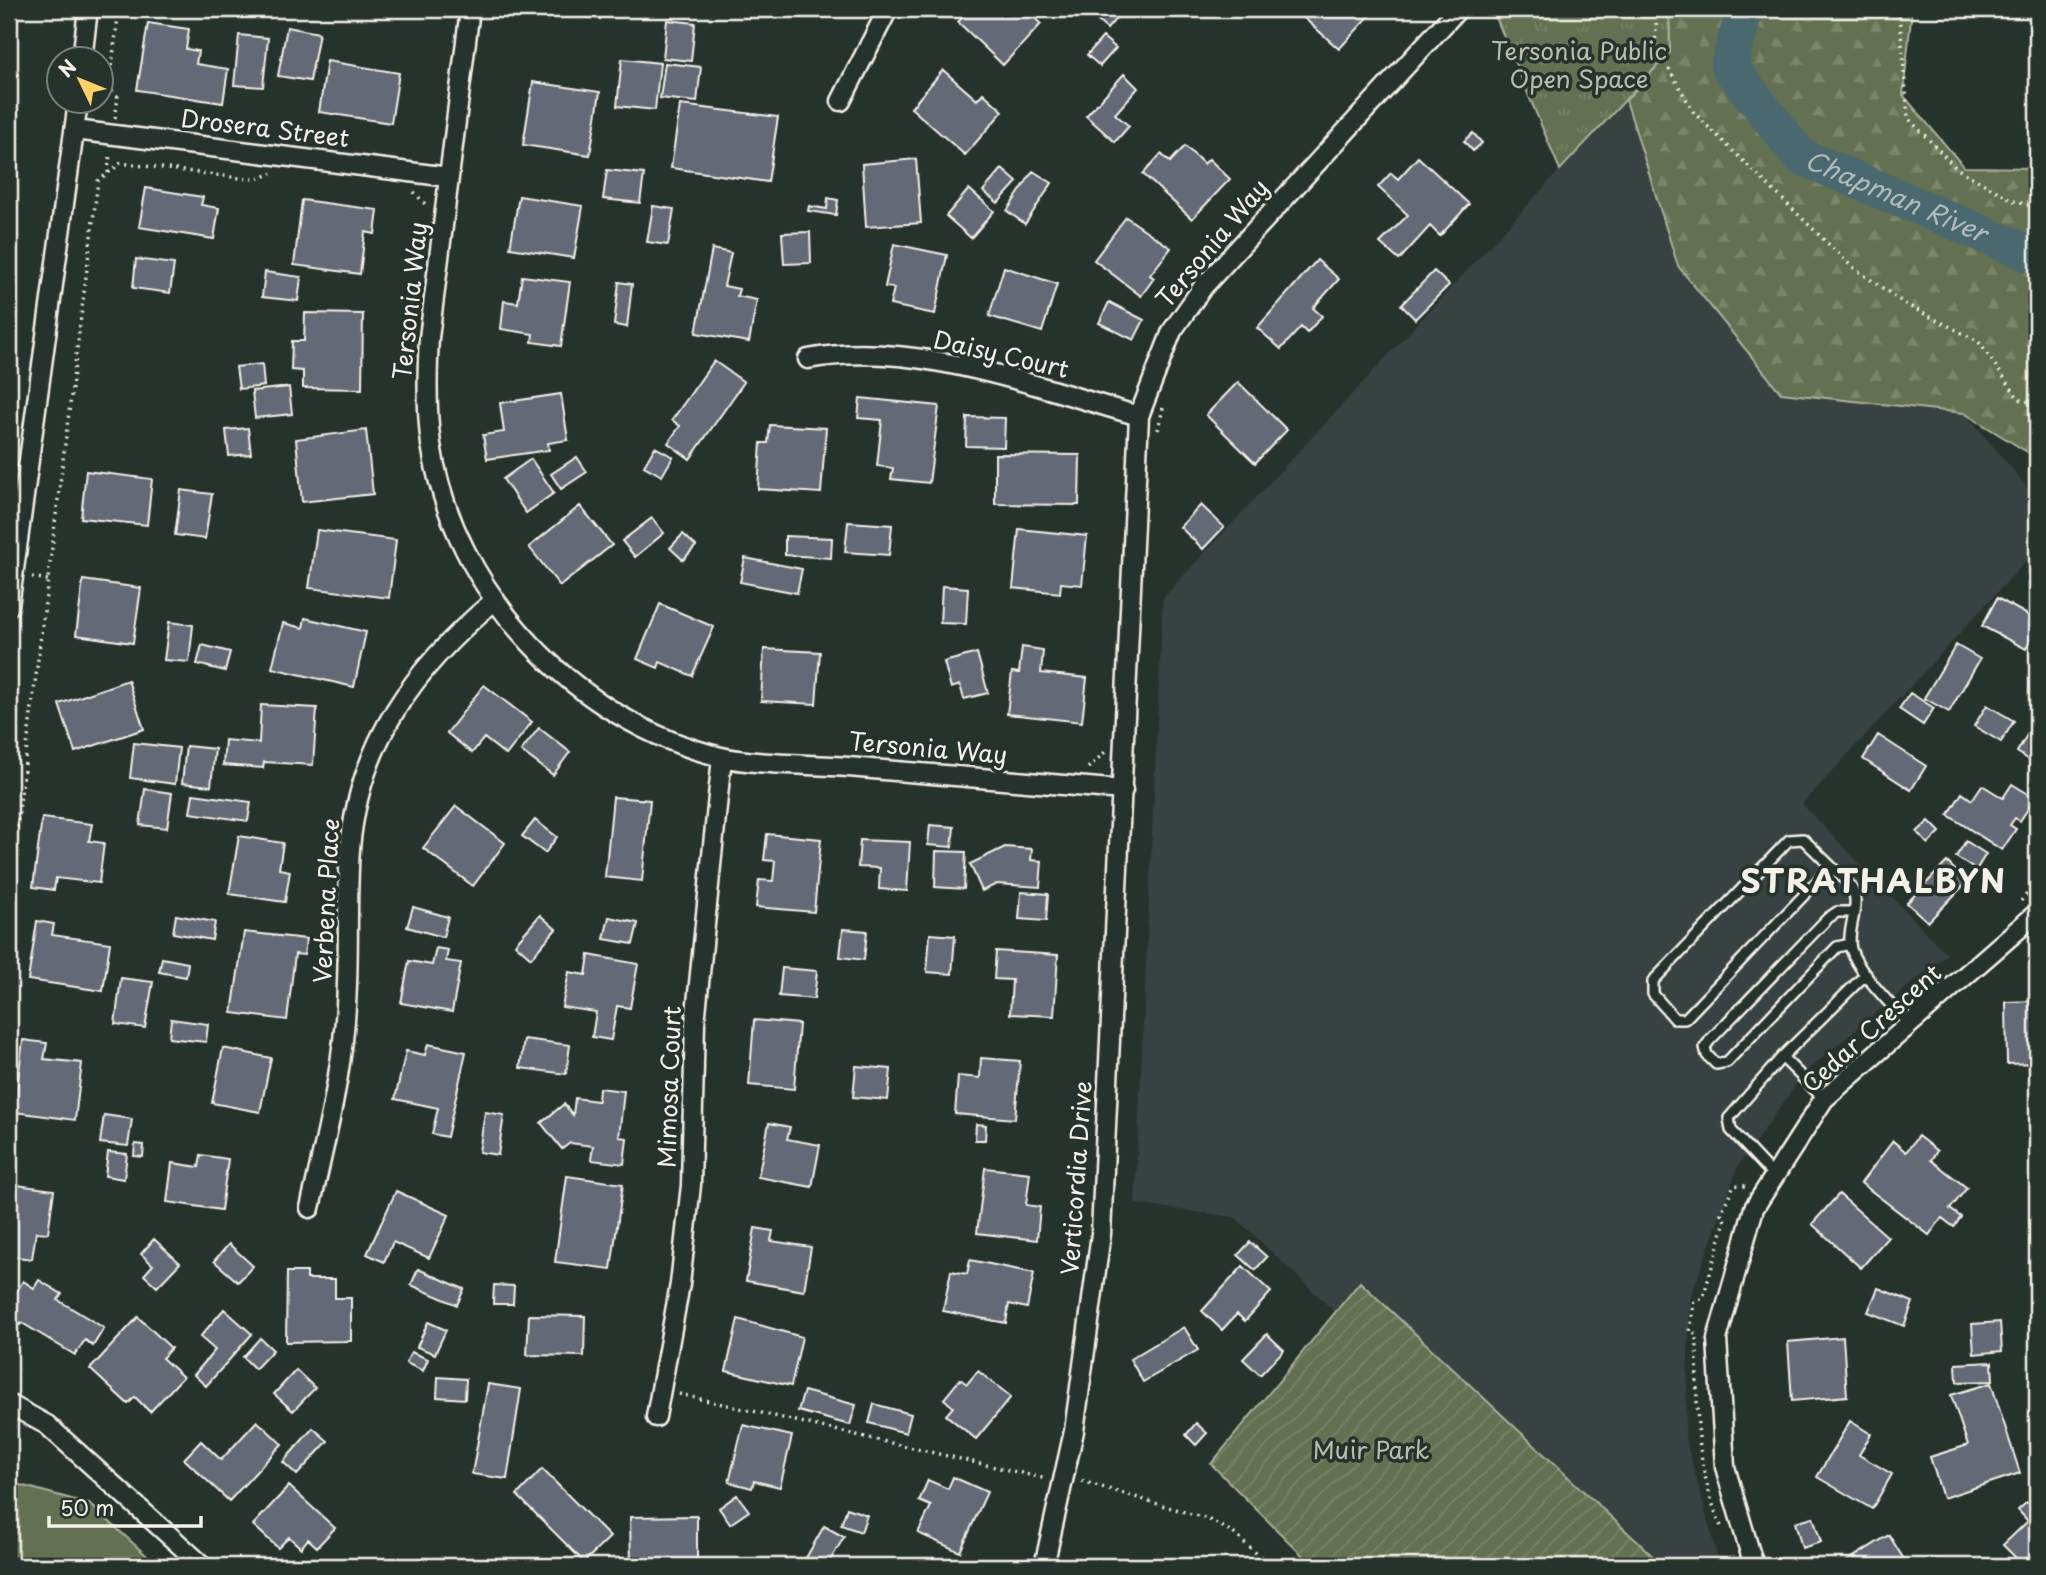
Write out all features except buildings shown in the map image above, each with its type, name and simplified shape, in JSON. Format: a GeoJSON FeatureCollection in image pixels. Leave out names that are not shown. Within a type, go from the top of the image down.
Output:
{"type":"FeatureCollection","features":[{"type":"Feature","properties":{"kind":"street"},"geometry":{"type":"LineString","coordinates":[[84,46],[88,9]]}},
{"type":"Feature","properties":{"kind":"street","name":"Tersonia Way"},"geometry":{"type":"LineString","coordinates":[[470,9],[429,338],[426,388],[431,446],[451,515],[472,563],[495,600],[559,674],[603,707],[650,731],[722,757],[1123,790],[1139,416],[1172,331],[1203,287],[1458,9]]}},
{"type":"Feature","properties":{"kind":"street"},"geometry":{"type":"LineString","coordinates":[[841,101],[888,9]]}},
{"type":"Feature","properties":{"kind":"street"},"geometry":{"type":"LineString","coordinates":[[9,606],[14,520],[76,116]]}},
{"type":"Feature","properties":{"kind":"street","name":"Drosera Street"},"geometry":{"type":"LineString","coordinates":[[75,130],[449,177]]}},
{"type":"Feature","properties":{"kind":"street","name":"Daisy Court"},"geometry":{"type":"LineString","coordinates":[[808,359],[844,352],[951,364],[1139,416]]}},
{"type":"Feature","properties":{"kind":"street","name":"Verbena Place"},"geometry":{"type":"LineString","coordinates":[[310,1208],[345,1020],[350,849],[358,795],[380,735],[412,682],[459,630],[495,600]]}},
{"type":"Feature","properties":{"kind":"street","name":"Mimosa Court"},"geometry":{"type":"LineString","coordinates":[[656,1417],[680,1284],[691,1185],[695,1023],[722,757]]}},
{"type":"Feature","properties":{"kind":"street","name":"Verticordia Drive"},"geometry":{"type":"LineString","coordinates":[[1044,1566],[1074,1431],[1101,1234],[1123,790]]}},
{"type":"Feature","properties":{"kind":"street","name":"Cedar Crescent"},"geometry":{"type":"LineString","coordinates":[[1754,1566],[1725,1467],[1717,1339],[1754,1208],[1824,1099],[2037,913]]}},
{"type":"Feature","properties":{"kind":"street"},"geometry":{"type":"LineString","coordinates":[[9,1404],[47,1425],[203,1566]]}},
{"type":"Feature","properties":{"kind":"lane"},"geometry":{"type":"LineString","coordinates":[[1831,867],[1685,1019],[1675,1019],[1653,994],[1653,981],[1789,840],[1803,839],[1853,888],[1854,912],[1850,944],[1856,961],[1910,1026]]}},
{"type":"Feature","properties":{"kind":"lane"},"geometry":{"type":"LineString","coordinates":[[1850,944],[1837,947],[1727,1062],[1716,1065],[1707,1055],[1705,1047],[1710,1040],[1828,918],[1837,912],[1854,912]]}},
{"type":"Feature","properties":{"kind":"lane"},"geometry":{"type":"LineString","coordinates":[[1774,1177],[1731,1130],[1730,1118],[1782,1057],[1866,974]]}},
{"type":"Feature","properties":{"kind":"lane"},"geometry":{"type":"LineString","coordinates":[[1782,1057],[1824,1099]]}},
{"type":"Feature","properties":{"kind":"path"},"geometry":{"type":"LineString","coordinates":[[114,46],[119,9]]}},
{"type":"Feature","properties":{"kind":"path"},"geometry":{"type":"LineString","coordinates":[[1657,9],[1656,44],[1693,113],[1850,265],[1905,304],[1978,341],[2019,399],[2037,404]]}},
{"type":"Feature","properties":{"kind":"path"},"geometry":{"type":"LineString","coordinates":[[1899,9],[1908,118],[1956,168],[2014,201],[2037,208]]}},
{"type":"Feature","properties":{"kind":"path"},"geometry":{"type":"LineString","coordinates":[[107,174],[110,155]]}},
{"type":"Feature","properties":{"kind":"path"},"geometry":{"type":"LineString","coordinates":[[9,890],[98,181],[121,163],[247,179],[258,179],[275,171]]}},
{"type":"Feature","properties":{"kind":"path"},"geometry":{"type":"LineString","coordinates":[[409,189],[425,203],[428,215]]}},
{"type":"Feature","properties":{"kind":"path"},"geometry":{"type":"LineString","coordinates":[[1154,438],[1163,417],[1163,403]]}},
{"type":"Feature","properties":{"kind":"path"},"geometry":{"type":"LineString","coordinates":[[29,577],[48,580]]}},
{"type":"Feature","properties":{"kind":"path"},"geometry":{"type":"LineString","coordinates":[[1083,769],[1100,759],[1108,744]]}},
{"type":"Feature","properties":{"kind":"path"},"geometry":{"type":"LineString","coordinates":[[1690,1332],[1694,1302],[1703,1298],[1725,1221],[1721,1213],[1734,1185]]}},
{"type":"Feature","properties":{"kind":"path"},"geometry":{"type":"LineString","coordinates":[[677,1393],[1050,1480]]}},
{"type":"Feature","properties":{"kind":"path"},"geometry":{"type":"LineString","coordinates":[[1080,1480],[1208,1518],[1232,1532],[1271,1566]]}},
{"type":"Feature","properties":{"kind":"shaded area"},"geometry":{"type":"Polygon","coordinates":[[[1626,99],[1678,266],[1781,392],[1965,413],[2037,499],[2037,549],[1802,804],[1947,954],[1806,1071],[1738,1166],[1690,1298],[1685,1437],[1720,1566],[1663,1566],[1360,1282],[1335,1312],[1235,1217],[1135,1204],[1163,598],[1626,99]]]}},
{"type":"Feature","properties":{"kind":"green space","name":"Tersonia Public Open Space"},"geometry":{"type":"Polygon","coordinates":[[[1498,9],[1669,9],[1670,52],[1560,170],[1494,13],[1498,9]]]}},
{"type":"Feature","properties":{"kind":"green space"},"geometry":{"type":"Polygon","coordinates":[[[1669,9],[1912,9],[1903,95],[1964,167],[2037,168],[2037,458],[1964,413],[1781,393],[1678,266],[1626,100],[1670,52],[1669,9]]]}},
{"type":"Feature","properties":{"kind":"green space","name":"Muir Park"},"geometry":{"type":"Polygon","coordinates":[[[1360,1282],[1663,1566],[1313,1566],[1211,1464],[1360,1282]]]}},
{"type":"Feature","properties":{"kind":"green space"},"geometry":{"type":"Polygon","coordinates":[[[9,1482],[90,1504],[158,1566],[9,1566],[9,1482]]]}},
{"type":"Feature","properties":{"kind":"waterway","name":"Chapman River"},"geometry":{"type":"LineString","coordinates":[[1745,9],[1729,66],[1800,156],[2037,257]]}},
{"type":"Feature","properties":{"kind":"district","name":"STRATHALBYN"},"geometry":{"type":"Point","coordinates":[1874,882]}}]}
